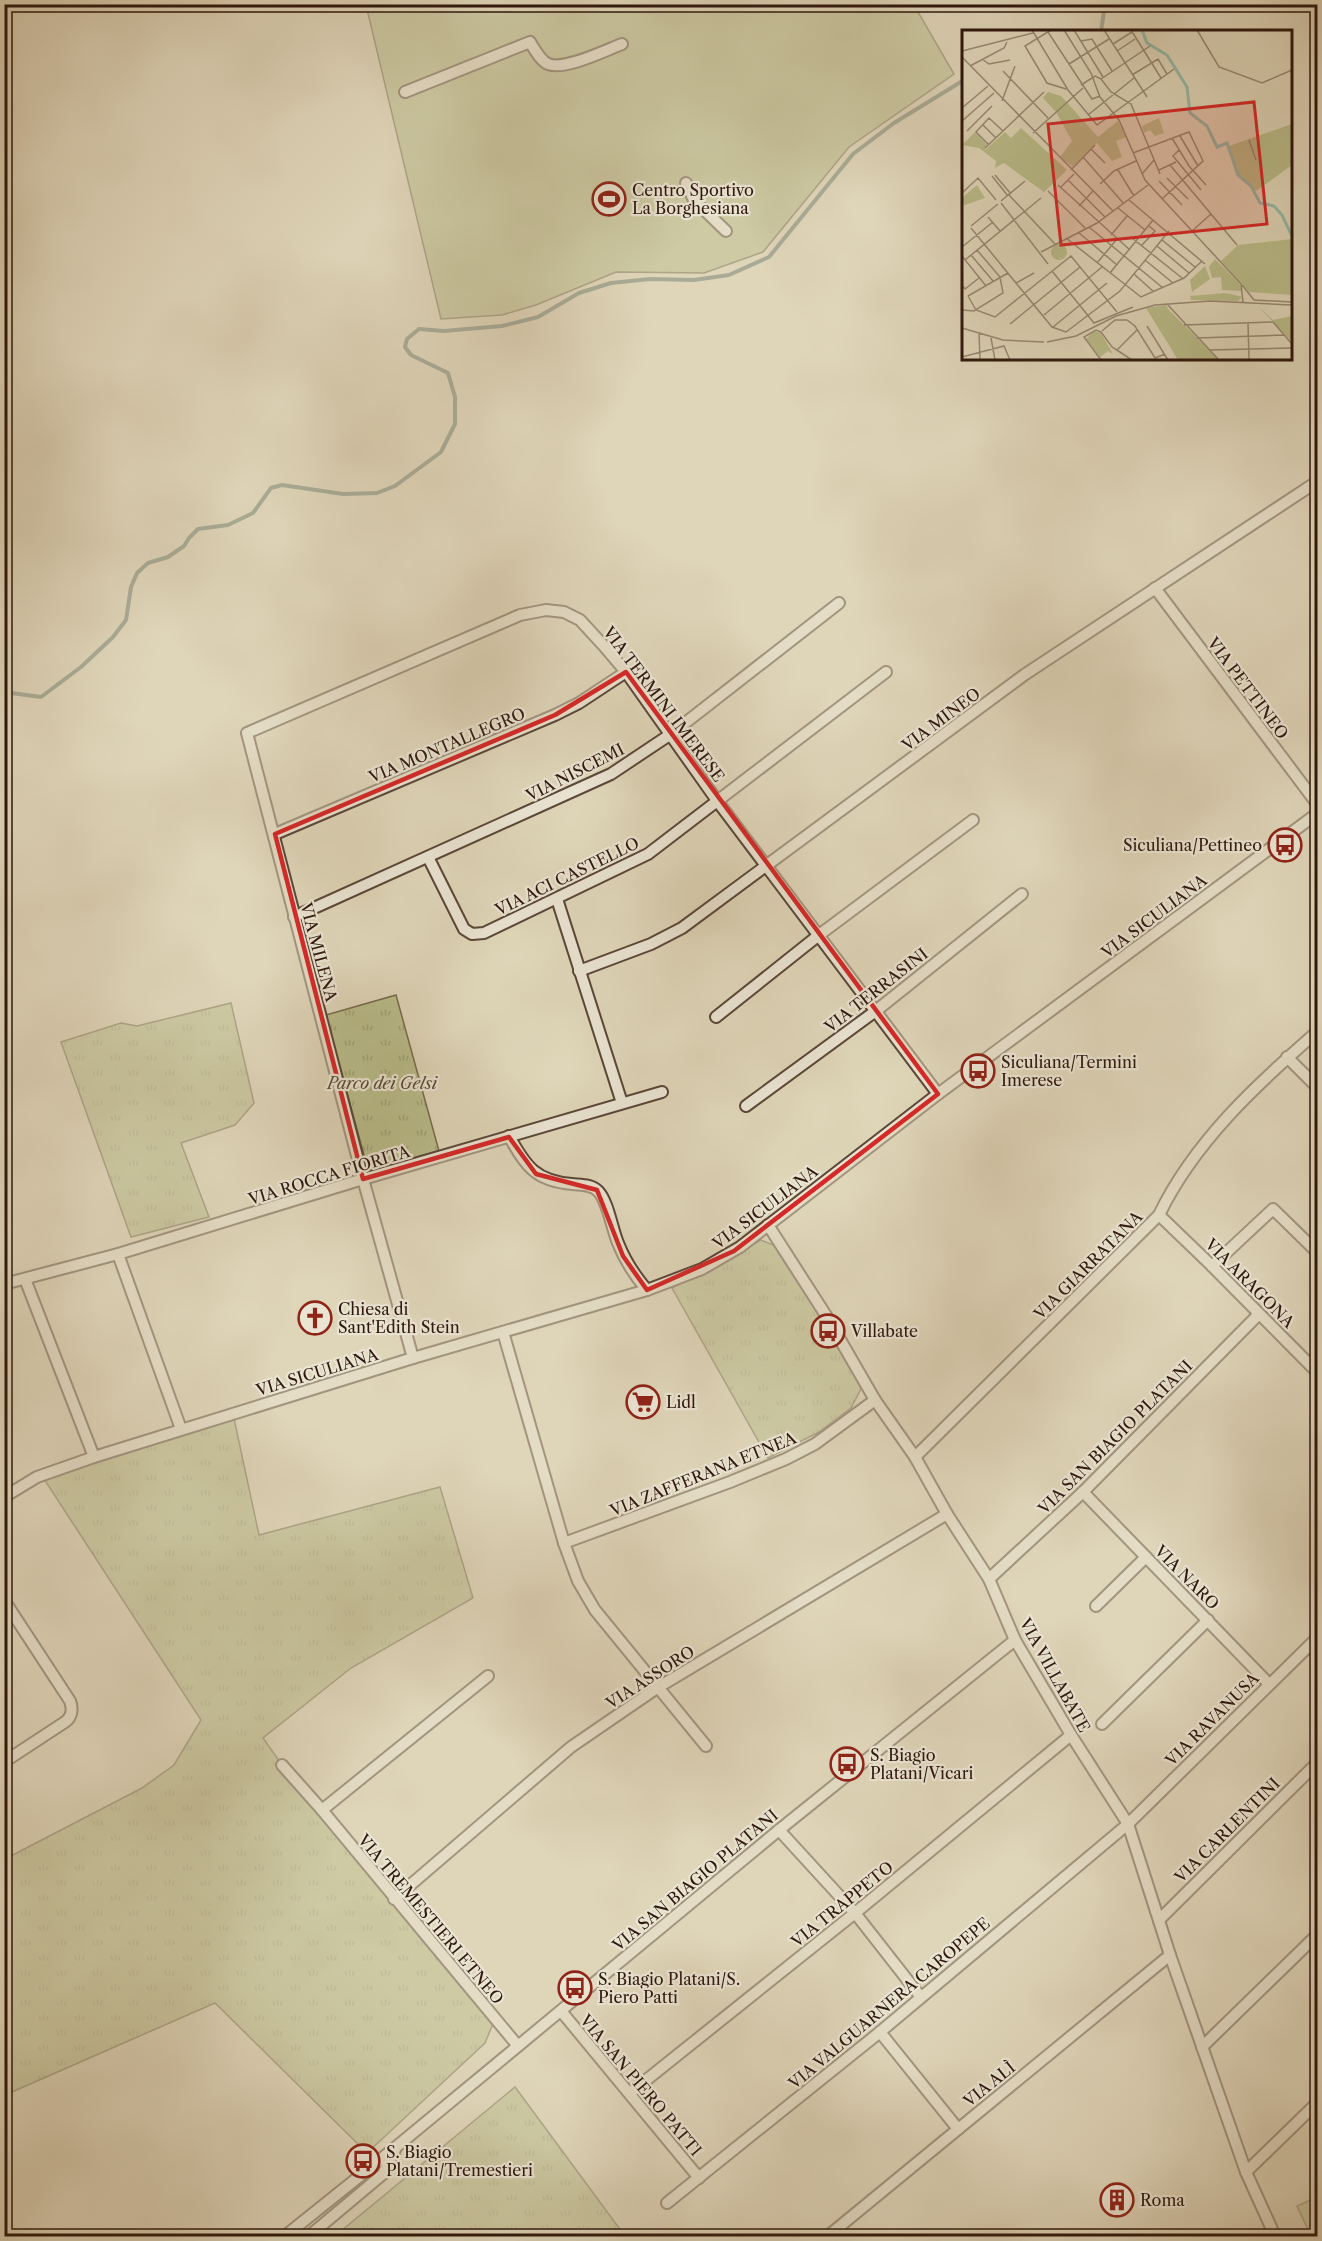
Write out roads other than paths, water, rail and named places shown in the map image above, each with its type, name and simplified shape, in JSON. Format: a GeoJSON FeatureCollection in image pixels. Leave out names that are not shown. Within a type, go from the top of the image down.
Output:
{"type":"FeatureCollection","features":[{"type":"Feature","properties":{"kind":"street"},"geometry":{"type":"LineString","coordinates":[[405,92],[530,42],[539,57],[557,66],[572,63],[622,44]]}},
{"type":"Feature","properties":{"kind":"street"},"geometry":{"type":"LineString","coordinates":[[686,183],[694,200],[726,231]]}},
{"type":"Feature","properties":{"kind":"street","name":"VIA MINEO"},"geometry":{"type":"LineString","coordinates":[[579,971],[666,938],[767,867],[1024,675],[1317,481]]}},
{"type":"Feature","properties":{"kind":"street","name":"VIA PETTINEO"},"geometry":{"type":"LineString","coordinates":[[1155,588],[1317,805]]}},
{"type":"Feature","properties":{"kind":"street","name":"VIA NISCEMI"},"geometry":{"type":"LineString","coordinates":[[294,917],[606,777],[671,734],[839,603]]}},
{"type":"Feature","properties":{"kind":"street","name":"VIA TERMINI IMERESE"},"geometry":{"type":"LineString","coordinates":[[247,733],[520,615],[555,610],[580,620],[626,672],[718,802],[877,1010],[938,1094]]}},
{"type":"Feature","properties":{"kind":"street","name":"VIA MONTALLEGRO"},"geometry":{"type":"LineString","coordinates":[[274,834],[555,715],[579,703],[626,672]]}},
{"type":"Feature","properties":{"kind":"street","name":"VIA ACI CASTELLO"},"geometry":{"type":"LineString","coordinates":[[429,857],[462,926],[472,934],[484,933],[648,854],[886,672]]}},
{"type":"Feature","properties":{"kind":"street","name":"VIA MILENA"},"geometry":{"type":"LineString","coordinates":[[247,733],[363,1179],[413,1358]]}},
{"type":"Feature","properties":{"kind":"street","name":"VIA SICULIANA"},"geometry":{"type":"LineString","coordinates":[[4,1497],[37,1477],[94,1457],[413,1358],[647,1290],[715,1262],[734,1251],[938,1094],[1317,813]]}},
{"type":"Feature","properties":{"kind":"street"},"geometry":{"type":"LineString","coordinates":[[716,1017],[819,935],[973,820]]}},
{"type":"Feature","properties":{"kind":"street","name":"VIA TERRASINI"},"geometry":{"type":"LineString","coordinates":[[746,1106],[877,1010],[1023,894]]}},
{"type":"Feature","properties":{"kind":"street"},"geometry":{"type":"LineString","coordinates":[[557,899],[622,1103]]}},
{"type":"Feature","properties":{"kind":"street","name":"VIA GIARRATANA"},"geometry":{"type":"LineString","coordinates":[[915,1457],[1159,1215],[1173,1186],[1188,1165],[1235,1109],[1287,1057],[1317,1031]]}},
{"type":"Feature","properties":{"kind":"street"},"geometry":{"type":"LineString","coordinates":[[1287,1057],[1317,1088]]}},
{"type":"Feature","properties":{"kind":"street","name":"VIA ROCCA FIORITA"},"geometry":{"type":"LineString","coordinates":[[4,1284],[118,1254],[363,1179],[662,1092]]}},
{"type":"Feature","properties":{"kind":"street"},"geometry":{"type":"LineString","coordinates":[[509,1136],[526,1164],[541,1177],[588,1186],[597,1190],[605,1202],[623,1256],[647,1290]]}},
{"type":"Feature","properties":{"kind":"street"},"geometry":{"type":"LineString","coordinates":[[1212,1266],[1273,1209],[1317,1253]]}},
{"type":"Feature","properties":{"kind":"street","name":"VIA ARAGONA"},"geometry":{"type":"LineString","coordinates":[[1159,1215],[1317,1374]]}},
{"type":"Feature","properties":{"kind":"street","name":"VIA VILLABATE"},"geometry":{"type":"LineString","coordinates":[[768,1225],[827,1317],[875,1400],[915,1457],[947,1514],[989,1579],[1015,1640],[1071,1735],[1128,1824],[1170,1955],[1246,2172],[1275,2236]]}},
{"type":"Feature","properties":{"kind":"street"},"geometry":{"type":"LineString","coordinates":[[118,1254],[181,1430]]}},
{"type":"Feature","properties":{"kind":"street"},"geometry":{"type":"LineString","coordinates":[[26,1280],[94,1457]]}},
{"type":"Feature","properties":{"kind":"street","name":"VIA SAN BIAGIO PLATANI"},"geometry":{"type":"LineString","coordinates":[[989,1579],[1083,1492],[1259,1314]]}},
{"type":"Feature","properties":{"kind":"street"},"geometry":{"type":"LineString","coordinates":[[503,1332],[564,1543],[578,1581],[595,1610],[706,1746]]}},
{"type":"Feature","properties":{"kind":"street","name":"VIA ZAFFERANA ETNEA"},"geometry":{"type":"LineString","coordinates":[[564,1543],[786,1459],[815,1444],[875,1400]]}},
{"type":"Feature","properties":{"kind":"street","name":"VIA NARO"},"geometry":{"type":"LineString","coordinates":[[1083,1492],[1269,1684]]}},
{"type":"Feature","properties":{"kind":"street","name":"VIA ASSORO"},"geometry":{"type":"LineString","coordinates":[[394,1899],[571,1747],[657,1688],[947,1514]]}},
{"type":"Feature","properties":{"kind":"street"},"geometry":{"type":"LineString","coordinates":[[1096,1606],[1146,1557]]}},
{"type":"Feature","properties":{"kind":"street"},"geometry":{"type":"LineString","coordinates":[[4,1600],[70,1701],[71,1713],[65,1722],[4,1762]]}},
{"type":"Feature","properties":{"kind":"street"},"geometry":{"type":"LineString","coordinates":[[1102,1724],[1208,1620]]}},
{"type":"Feature","properties":{"kind":"street","name":"VIA RAVANUSA"},"geometry":{"type":"LineString","coordinates":[[1128,1824],[1317,1637]]}},
{"type":"Feature","properties":{"kind":"street","name":"VIA SAN BIAGIO PLATANI"},"geometry":{"type":"LineString","coordinates":[[285,2236],[779,1830],[1015,1640]]}},
{"type":"Feature","properties":{"kind":"street"},"geometry":{"type":"LineString","coordinates":[[322,1810],[488,1676]]}},
{"type":"Feature","properties":{"kind":"street","name":"VIA TRAPPETO"},"geometry":{"type":"LineString","coordinates":[[630,2093],[855,1913],[1071,1735]]}},
{"type":"Feature","properties":{"kind":"street","name":"VIA CARLENTINI"},"geometry":{"type":"LineString","coordinates":[[1159,1920],[1317,1762]]}},
{"type":"Feature","properties":{"kind":"street","name":"VIA TREMESTIERI ETNEO"},"geometry":{"type":"LineString","coordinates":[[282,1765],[518,2046]]}},
{"type":"Feature","properties":{"kind":"street","name":"VIA VALGUARNERA CAROPEPE"},"geometry":{"type":"LineString","coordinates":[[667,2203],[880,2032],[920,1996],[1128,1824]]}},
{"type":"Feature","properties":{"kind":"street"},"geometry":{"type":"LineString","coordinates":[[779,1830],[855,1913],[920,1996]]}},
{"type":"Feature","properties":{"kind":"street"},"geometry":{"type":"LineString","coordinates":[[1202,2047],[1317,1934]]}},
{"type":"Feature","properties":{"kind":"street","name":"VIA ALÌ"},"geometry":{"type":"LineString","coordinates":[[828,2236],[1170,1955]]}},
{"type":"Feature","properties":{"kind":"street","name":"VIA SAN PIERO PATTI"},"geometry":{"type":"LineString","coordinates":[[561,2011],[699,2178]]}},
{"type":"Feature","properties":{"kind":"street"},"geometry":{"type":"LineString","coordinates":[[880,2032],[958,2129]]}},
{"type":"Feature","properties":{"kind":"street"},"geometry":{"type":"LineString","coordinates":[[1246,2172],[1317,2102]]}},
{"type":"Feature","properties":{"kind":"street","name":"VIA SAN BIAGIO PLATANI"},"geometry":{"type":"LineString","coordinates":[[309,2236],[383,2174],[396,2147]]}},
{"type":"Feature","properties":{"kind":"waterway"},"geometry":{"type":"LineString","coordinates":[[1101,30],[1105,4]]}},
{"type":"Feature","properties":{"kind":"waterway"},"geometry":{"type":"LineString","coordinates":[[4,692],[41,697],[81,667],[113,637],[126,620],[131,587],[137,573],[148,563],[168,557],[184,546],[198,529],[228,525],[253,513],[271,488],[282,485],[343,494],[377,493],[395,486],[441,452],[455,424],[455,397],[448,373],[411,355],[405,347],[407,339],[419,329],[444,331],[502,326],[538,317],[579,293],[611,283],[650,279],[694,280],[729,275],[769,257],[853,154],[894,123],[962,81]]}},
{"type":"Feature","properties":{"kind":"place","name":"Centro Sportivo La Borghesiana"},"geometry":{"type":"Point","coordinates":[609,199]}},
{"type":"Feature","properties":{"kind":"place","name":"Siculiana/Pettineo"},"geometry":{"type":"Point","coordinates":[1285,845]}},
{"type":"Feature","properties":{"kind":"place","name":"Siculiana/Termini Imerese"},"geometry":{"type":"Point","coordinates":[978,1071]}},
{"type":"Feature","properties":{"kind":"place","name":"Chiesa di Sant'Edith Stein"},"geometry":{"type":"Point","coordinates":[315,1318]}},
{"type":"Feature","properties":{"kind":"place","name":"Villabate"},"geometry":{"type":"Point","coordinates":[828,1331]}},
{"type":"Feature","properties":{"kind":"place","name":"Lidl"},"geometry":{"type":"Point","coordinates":[643,1402]}},
{"type":"Feature","properties":{"kind":"place","name":"S. Biagio Platani/Vicari"},"geometry":{"type":"Point","coordinates":[847,1764]}},
{"type":"Feature","properties":{"kind":"place","name":"S. Biagio Platani/S. Piero Patti"},"geometry":{"type":"Point","coordinates":[575,1988]}},
{"type":"Feature","properties":{"kind":"place","name":"S. Biagio Platani/Tremestieri"},"geometry":{"type":"Point","coordinates":[363,2161]}},
{"type":"Feature","properties":{"kind":"place","name":"Roma"},"geometry":{"type":"Point","coordinates":[1117,2200]}},
{"type":"Feature","properties":{"kind":"park label","name":"Parco dei Gelsi"},"geometry":{"type":"Point","coordinates":[382,1083]}}]}
